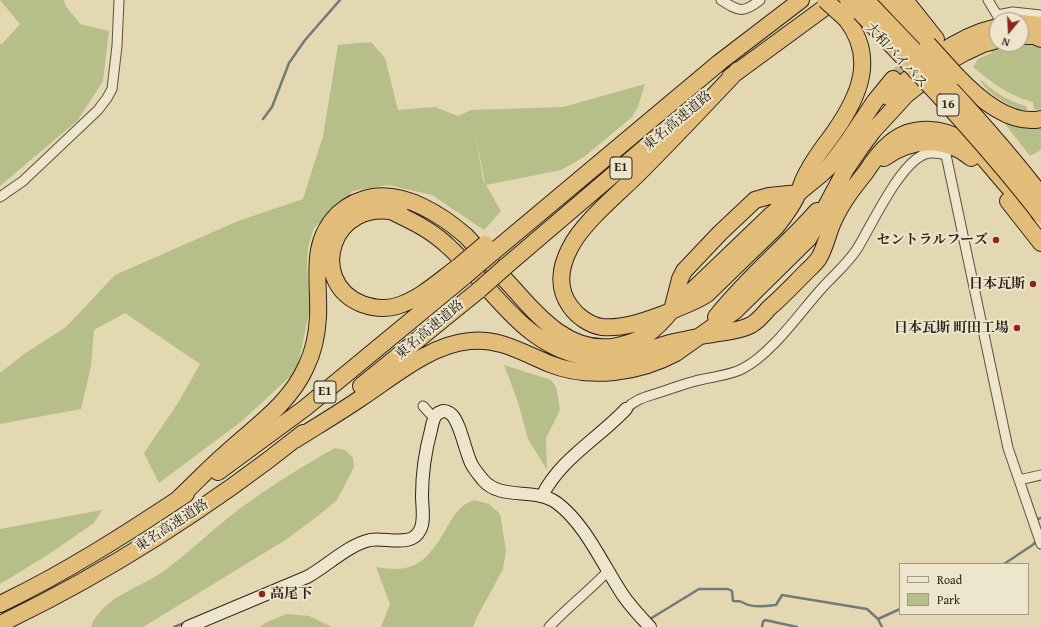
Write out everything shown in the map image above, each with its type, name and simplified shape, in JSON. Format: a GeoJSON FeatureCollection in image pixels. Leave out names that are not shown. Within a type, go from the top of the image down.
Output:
{"type":"FeatureCollection","features":[{"type":"Feature","properties":{"kind":"highway","name":"東名高速道路"},"geometry":{"type":"LineString","coordinates":[[0,604],[95,553],[137,527],[224,468],[305,408],[364,360],[489,248],[578,181],[720,62],[801,0]]}},
{"type":"Feature","properties":{"kind":"highway"},"geometry":{"type":"LineString","coordinates":[[825,0],[850,11]]}},
{"type":"Feature","properties":{"kind":"highway"},"geometry":{"type":"LineString","coordinates":[[738,70],[574,240],[565,258],[561,277],[562,288],[568,303],[581,318],[599,326],[613,328],[630,325],[696,301],[707,294],[784,218],[799,192],[808,171],[849,109],[860,83],[863,64],[860,43],[850,11],[830,0]]}},
{"type":"Feature","properties":{"kind":"highway","name":"東名高速道路"},"geometry":{"type":"LineString","coordinates":[[0,624],[69,589],[147,542],[228,489],[295,440],[397,358],[738,70],[835,0]]}},
{"type":"Feature","properties":{"kind":"highway","name":"大和バイパス"},"geometry":{"type":"LineString","coordinates":[[843,0],[850,11],[900,71],[932,94],[981,147],[1040,220]]}},
{"type":"Feature","properties":{"kind":"highway","name":"16"},"geometry":{"type":"LineString","coordinates":[[866,0],[993,136],[1041,195]]}},
{"type":"Feature","properties":{"kind":"highway","name":"大和バイパス"},"geometry":{"type":"LineString","coordinates":[[874,0],[928,44],[956,76],[997,132],[1041,187]]}},
{"type":"Feature","properties":{"kind":"highway"},"geometry":{"type":"LineString","coordinates":[[886,0],[928,44]]}},
{"type":"Feature","properties":{"kind":"highway"},"geometry":{"type":"LineString","coordinates":[[905,0],[928,44]]}},
{"type":"Feature","properties":{"kind":"highway","name":"16"},"geometry":{"type":"LineString","coordinates":[[850,11],[913,67],[984,144],[1040,220]]}},
{"type":"Feature","properties":{"kind":"highway"},"geometry":{"type":"LineString","coordinates":[[1029,24],[1041,25]]}},
{"type":"Feature","properties":{"kind":"highway"},"geometry":{"type":"LineString","coordinates":[[849,140],[875,101],[900,71],[960,30],[972,26],[989,25]]}},
{"type":"Feature","properties":{"kind":"highway"},"geometry":{"type":"LineString","coordinates":[[178,500],[224,455],[269,417],[289,395],[300,378],[313,351],[316,336],[318,316],[317,262],[319,247],[324,233],[332,220],[341,211],[353,203],[373,197],[393,197],[428,210],[456,228],[475,245],[542,320],[562,335],[584,345],[611,347],[624,344],[640,339],[653,332],[672,310],[680,279],[684,271],[720,233],[755,200],[769,196],[799,192],[828,167],[849,140],[883,102],[931,59],[966,36],[989,28]]}},
{"type":"Feature","properties":{"kind":"highway"},"geometry":{"type":"LineString","coordinates":[[1029,36],[1034,36],[1041,39]]}},
{"type":"Feature","properties":{"kind":"highway"},"geometry":{"type":"LineString","coordinates":[[462,271],[423,294],[397,306],[386,309],[372,308],[355,302],[340,288],[332,271],[332,251],[338,234],[348,222],[356,216],[379,210],[391,211],[421,226],[434,235],[460,258],[509,313],[527,329],[543,341],[583,357],[610,359],[634,356],[664,345],[742,329],[752,324],[818,260],[823,251],[828,222],[838,198],[846,169],[869,137],[894,107],[906,95],[948,62],[966,52],[989,43]]}},
{"type":"Feature","properties":{"kind":"highway"},"geometry":{"type":"LineString","coordinates":[[956,76],[1012,116],[1023,120],[1034,121],[1041,119]]}},
{"type":"Feature","properties":{"kind":"highway"},"geometry":{"type":"LineString","coordinates":[[865,173],[881,152],[890,143],[902,135],[929,129],[948,133],[966,142],[978,151],[1040,220]]}},
{"type":"Feature","properties":{"kind":"highway"},"geometry":{"type":"LineString","coordinates":[[702,336],[726,304],[796,234],[865,173],[891,153],[919,142],[940,144],[956,148],[975,161],[1041,243]]}},
{"type":"Feature","properties":{"kind":"highway"},"geometry":{"type":"LineString","coordinates":[[813,241],[838,198]]}},
{"type":"Feature","properties":{"kind":"highway"},"geometry":{"type":"LineString","coordinates":[[295,440],[432,352],[444,346],[469,340],[497,342],[511,346],[563,369],[580,372],[596,373],[631,369],[666,358],[702,336],[735,311],[813,241],[828,222]]}},
{"type":"Feature","properties":{"kind":"street"},"geometry":{"type":"LineString","coordinates":[[0,197],[29,175],[98,110],[107,98],[112,89],[114,74],[119,0]]}},
{"type":"Feature","properties":{"kind":"street"},"geometry":{"type":"LineString","coordinates":[[721,0],[736,9],[742,10],[752,7],[760,0]]}},
{"type":"Feature","properties":{"kind":"street"},"geometry":{"type":"LineString","coordinates":[[988,0],[997,15],[1013,12],[1041,15]]}},
{"type":"Feature","properties":{"kind":"street"},"geometry":{"type":"LineString","coordinates":[[542,496],[555,474],[613,423],[632,402],[640,398],[693,382],[738,371],[761,357],[818,292],[847,262],[856,250],[895,183],[910,166],[924,154],[932,153],[946,155],[1008,448],[1041,544]]}},
{"type":"Feature","properties":{"kind":"street"},"geometry":{"type":"LineString","coordinates":[[423,406],[434,418]]}},
{"type":"Feature","properties":{"kind":"street"},"geometry":{"type":"LineString","coordinates":[[188,627],[307,577],[360,543],[380,539],[402,540],[415,536],[419,533],[422,526],[425,454],[434,418],[438,413],[443,411],[452,415],[456,421],[471,464],[484,481],[491,487],[506,492],[542,496],[558,504],[567,512],[592,543],[625,598],[650,627]]}},
{"type":"Feature","properties":{"kind":"street"},"geometry":{"type":"LineString","coordinates":[[1019,480],[1041,475]]}},
{"type":"Feature","properties":{"kind":"street"},"geometry":{"type":"LineString","coordinates":[[549,627],[564,611],[592,589],[608,571]]}},
{"type":"Feature","properties":{"kind":"green space"},"geometry":{"type":"Polygon","coordinates":[[[0,0],[64,0],[65,5],[80,24],[109,31],[103,81],[78,120],[0,186],[0,43],[2,44],[20,24],[0,0]]]}},
{"type":"Feature","properties":{"kind":"green space"},"geometry":{"type":"Polygon","coordinates":[[[371,42],[385,58],[398,110],[435,107],[458,116],[471,110],[563,107],[645,84],[638,107],[632,117],[584,157],[561,170],[486,185],[501,211],[484,230],[432,195],[388,185],[353,191],[314,228],[308,247],[307,267],[310,308],[297,370],[242,421],[159,483],[144,453],[178,403],[200,364],[125,313],[94,330],[91,366],[81,409],[0,424],[0,373],[24,354],[66,327],[115,275],[238,221],[303,199],[323,136],[338,45],[371,42]],[[475,131],[483,180],[485,184],[475,131]]]}},
{"type":"Feature","properties":{"kind":"green space"},"geometry":{"type":"Polygon","coordinates":[[[1029,45],[1041,48],[1041,109],[1034,110],[1033,102],[1008,92],[973,67],[978,59],[992,53],[1029,52],[1029,45]]]}},
{"type":"Feature","properties":{"kind":"green space"},"geometry":{"type":"Polygon","coordinates":[[[980,79],[1002,96],[1013,102],[1026,106],[1027,111],[1014,107],[1000,99],[987,89],[980,79]]]}},
{"type":"Feature","properties":{"kind":"green space"},"geometry":{"type":"Polygon","coordinates":[[[1007,123],[1024,128],[1041,128],[1041,150],[1030,156],[1005,124],[1007,123]]]}},
{"type":"Feature","properties":{"kind":"green space"},"geometry":{"type":"Polygon","coordinates":[[[504,365],[551,380],[556,387],[560,410],[546,438],[547,470],[528,439],[518,402],[504,365]]]}},
{"type":"Feature","properties":{"kind":"green space"},"geometry":{"type":"Polygon","coordinates":[[[335,448],[345,450],[353,458],[354,467],[337,500],[287,539],[143,627],[91,627],[96,617],[113,601],[164,571],[242,507],[265,491],[335,448]]]}},
{"type":"Feature","properties":{"kind":"green space"},"geometry":{"type":"Polygon","coordinates":[[[474,500],[489,504],[500,514],[506,551],[503,569],[473,627],[381,627],[390,604],[376,567],[400,569],[410,567],[418,563],[432,551],[458,511],[465,504],[474,500]]]}},
{"type":"Feature","properties":{"kind":"green space"},"geometry":{"type":"Polygon","coordinates":[[[102,510],[94,523],[46,556],[0,584],[0,529],[102,510]]]}},
{"type":"Feature","properties":{"kind":"green space"},"geometry":{"type":"Polygon","coordinates":[[[287,614],[309,616],[332,627],[259,627],[287,614]]]}},
{"type":"Feature","properties":{"kind":"waterway"},"geometry":{"type":"LineString","coordinates":[[263,119],[272,107],[289,63],[305,40],[340,0]]}},
{"type":"Feature","properties":{"kind":"waterway"},"geometry":{"type":"LineString","coordinates":[[1006,563],[1034,543]]}},
{"type":"Feature","properties":{"kind":"waterway"},"geometry":{"type":"LineString","coordinates":[[650,619],[699,589],[728,589],[732,591],[733,601],[740,601],[753,606],[776,605],[782,595],[867,609],[878,619],[882,627]]}},
{"type":"Feature","properties":{"kind":"waterway"},"geometry":{"type":"LineString","coordinates":[[878,619],[899,609]]}},
{"type":"Feature","properties":{"kind":"waterway"},"geometry":{"type":"LineString","coordinates":[[762,627],[765,620],[797,627]]}},
{"type":"Feature","properties":{"kind":"waterway"},"geometry":{"type":"LineString","coordinates":[[174,627],[187,622]]}},
{"type":"Feature","properties":{"kind":"tunnel"},"geometry":{"type":"LineString","coordinates":[[893,79],[904,71]]}},
{"type":"Feature","properties":{"kind":"place","name":"セントラルフーズ"},"geometry":{"type":"Point","coordinates":[996,240]}},
{"type":"Feature","properties":{"kind":"place","name":"日本瓦斯"},"geometry":{"type":"Point","coordinates":[1033,284]}},
{"type":"Feature","properties":{"kind":"place","name":"日本瓦斯 町田工場"},"geometry":{"type":"Point","coordinates":[1017,328]}},
{"type":"Feature","properties":{"kind":"place","name":"高尾下"},"geometry":{"type":"Point","coordinates":[262,594]}}]}
